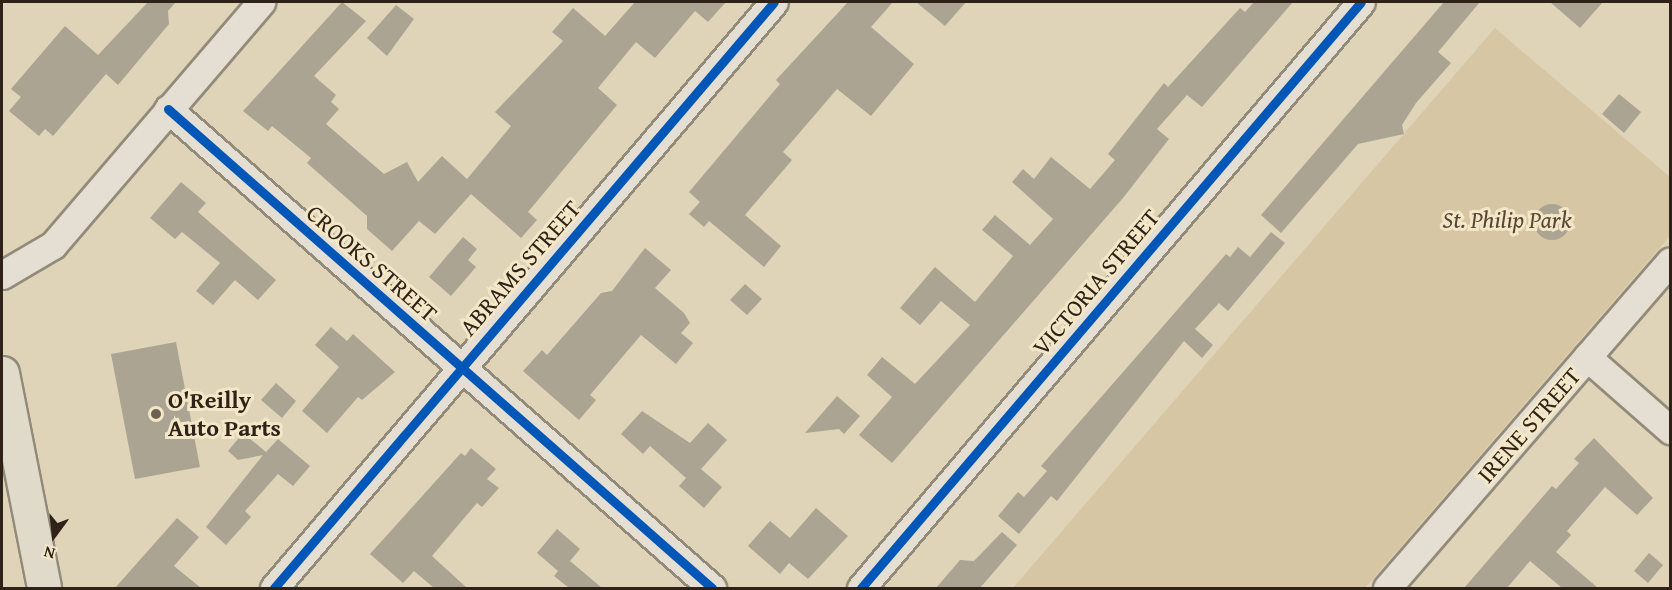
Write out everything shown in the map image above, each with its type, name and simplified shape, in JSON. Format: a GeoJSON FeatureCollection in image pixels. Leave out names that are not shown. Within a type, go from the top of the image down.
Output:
{"type":"FeatureCollection","features":[{"type":"Feature","properties":{"kind":"main road"},"geometry":{"type":"LineString","coordinates":[[2,373],[45,588]]}},
{"type":"Feature","properties":{"kind":"street"},"geometry":{"type":"LineString","coordinates":[[2,275],[53,245],[261,2]]}},
{"type":"Feature","properties":{"kind":"street","name":"ABRAMS STREET"},"geometry":{"type":"LineString","coordinates":[[274,588],[460,367],[774,2]]}},
{"type":"Feature","properties":{"kind":"street","name":"VICTORIA STREET"},"geometry":{"type":"LineString","coordinates":[[861,588],[1361,2]]}},
{"type":"Feature","properties":{"kind":"street","name":"CROOKS STREET"},"geometry":{"type":"LineString","coordinates":[[168,109],[712,588]]}},
{"type":"Feature","properties":{"kind":"street","name":"IRENE STREET"},"geometry":{"type":"LineString","coordinates":[[1387,588],[1671,261]]}},
{"type":"Feature","properties":{"kind":"street"},"geometry":{"type":"LineString","coordinates":[[1587,357],[1671,430]]}},
{"type":"Feature","properties":{"kind":"green space","name":"St. Philip Park"},"geometry":{"type":"Polygon","coordinates":[[[1495,28],[1670,177],[1670,236],[1365,588],[1013,588],[1495,28]]]}},
{"type":"Feature","properties":{"kind":"building"},"geometry":{"type":"Polygon","coordinates":[[[148,2],[176,2],[168,11],[169,24],[118,85],[106,74],[53,136],[45,129],[39,136],[9,111],[21,97],[11,89],[65,26],[98,55],[148,2]]]}},
{"type":"Feature","properties":{"kind":"building"},"geometry":{"type":"Polygon","coordinates":[[[342,2],[366,21],[314,76],[336,95],[331,102],[339,109],[326,124],[384,174],[407,162],[418,182],[442,156],[467,179],[511,126],[495,112],[563,41],[552,32],[573,8],[605,36],[635,2],[726,2],[708,22],[695,11],[655,58],[636,42],[598,88],[617,105],[528,212],[537,220],[521,238],[471,194],[435,234],[419,221],[392,251],[367,229],[367,216],[307,163],[311,158],[272,126],[268,131],[243,111],[342,2]]]}},
{"type":"Feature","properties":{"kind":"building"},"geometry":{"type":"Polygon","coordinates":[[[848,2],[893,2],[871,27],[914,64],[871,116],[837,89],[783,152],[792,160],[745,215],[781,246],[764,267],[709,221],[704,227],[689,214],[700,202],[689,192],[780,84],[776,80],[848,2]]]}},
{"type":"Feature","properties":{"kind":"building"},"geometry":{"type":"Polygon","coordinates":[[[916,2],[966,2],[945,26],[916,2]]]}},
{"type":"Feature","properties":{"kind":"building"},"geometry":{"type":"Polygon","coordinates":[[[1254,2],[1293,2],[1202,107],[1187,95],[1157,129],[1169,139],[1123,198],[892,463],[859,435],[892,397],[867,375],[882,357],[915,384],[970,325],[941,301],[920,325],[900,308],[935,267],[975,302],[1013,256],[982,230],[995,215],[1030,245],[1053,219],[1012,182],[1023,169],[1034,179],[1051,157],[1090,189],[1115,160],[1108,154],[1164,83],[1168,87],[1240,8],[1245,12],[1254,2]]]}},
{"type":"Feature","properties":{"kind":"building"},"geometry":{"type":"Polygon","coordinates":[[[1444,2],[1480,2],[1438,52],[1451,63],[1416,103],[1402,125],[1404,134],[1358,144],[1281,233],[1261,215],[1444,2]]]}},
{"type":"Feature","properties":{"kind":"building"},"geometry":{"type":"Polygon","coordinates":[[[1550,2],[1603,2],[1580,28],[1550,2]]]}},
{"type":"Feature","properties":{"kind":"building"},"geometry":{"type":"Polygon","coordinates":[[[396,5],[414,19],[387,56],[367,38],[396,5]]]}},
{"type":"Feature","properties":{"kind":"building"},"geometry":{"type":"Polygon","coordinates":[[[1619,94],[1641,112],[1624,133],[1602,114],[1619,94]]]}},
{"type":"Feature","properties":{"kind":"building"},"geometry":{"type":"Polygon","coordinates":[[[181,182],[206,203],[198,212],[276,280],[258,300],[235,280],[213,305],[196,291],[220,263],[182,232],[175,239],[150,218],[181,182]]]}},
{"type":"Feature","properties":{"kind":"building"},"geometry":{"type":"Polygon","coordinates":[[[1552,204],[1565,209],[1570,222],[1565,235],[1552,240],[1539,235],[1534,222],[1539,209],[1552,204]]]}},
{"type":"Feature","properties":{"kind":"building"},"geometry":{"type":"Polygon","coordinates":[[[1271,232],[1285,243],[1228,311],[1219,303],[1195,329],[1213,345],[1202,358],[1184,341],[1057,501],[1051,496],[1019,534],[998,516],[1018,492],[1024,497],[1047,471],[1041,466],[1226,254],[1230,257],[1238,247],[1250,257],[1271,232]]]}},
{"type":"Feature","properties":{"kind":"building"},"geometry":{"type":"Polygon","coordinates":[[[463,237],[477,249],[468,260],[476,267],[451,296],[429,277],[463,237]]]}},
{"type":"Feature","properties":{"kind":"building"},"geometry":{"type":"Polygon","coordinates":[[[645,248],[671,270],[655,288],[684,313],[690,323],[681,333],[693,343],[676,364],[641,335],[590,395],[596,400],[579,420],[523,371],[542,350],[547,355],[601,293],[612,291],[645,248]]]}},
{"type":"Feature","properties":{"kind":"building"},"geometry":{"type":"Polygon","coordinates":[[[745,284],[762,299],[747,315],[730,300],[745,284]]]}},
{"type":"Feature","properties":{"kind":"building"},"geometry":{"type":"Polygon","coordinates":[[[331,327],[347,341],[353,334],[395,372],[362,400],[358,397],[327,433],[302,411],[339,367],[315,345],[331,327]]]}},
{"type":"Feature","properties":{"kind":"building"},"geometry":{"type":"Polygon","coordinates":[[[176,342],[200,467],[135,479],[111,354],[176,342]]]}},
{"type":"Feature","properties":{"kind":"building"},"geometry":{"type":"Polygon","coordinates":[[[276,383],[296,401],[282,418],[261,400],[276,383]]]}},
{"type":"Feature","properties":{"kind":"building"},"geometry":{"type":"Polygon","coordinates":[[[837,396],[860,416],[844,434],[839,429],[805,433],[837,396]]]}},
{"type":"Feature","properties":{"kind":"building"},"geometry":{"type":"Polygon","coordinates":[[[642,411],[690,443],[708,423],[727,440],[701,469],[722,487],[704,508],[679,486],[686,478],[650,446],[643,454],[621,434],[642,411]]]}},
{"type":"Feature","properties":{"kind":"building"},"geometry":{"type":"Polygon","coordinates":[[[243,433],[266,452],[278,439],[310,466],[293,486],[278,474],[245,511],[251,517],[226,545],[206,527],[263,455],[238,460],[228,451],[243,433]]]}},
{"type":"Feature","properties":{"kind":"building"},"geometry":{"type":"Polygon","coordinates":[[[1594,438],[1653,498],[1637,515],[1605,487],[1567,531],[1571,535],[1556,552],[1598,588],[1562,588],[1530,561],[1507,588],[1464,588],[1552,486],[1556,489],[1579,463],[1574,459],[1594,438]]]}},
{"type":"Feature","properties":{"kind":"building"},"geometry":{"type":"Polygon","coordinates":[[[471,448],[496,469],[487,479],[499,488],[482,507],[477,503],[432,556],[467,588],[434,588],[414,571],[403,583],[370,554],[461,453],[465,456],[471,448]]]}},
{"type":"Feature","properties":{"kind":"building"},"geometry":{"type":"Polygon","coordinates":[[[816,508],[848,536],[808,579],[789,563],[780,574],[748,546],[770,521],[790,538],[816,508]]]}},
{"type":"Feature","properties":{"kind":"building"},"geometry":{"type":"Polygon","coordinates":[[[177,518],[199,537],[174,566],[201,588],[115,588],[177,518]]]}},
{"type":"Feature","properties":{"kind":"building"},"geometry":{"type":"Polygon","coordinates":[[[557,529],[580,549],[570,561],[602,588],[569,588],[554,576],[558,571],[537,553],[557,529]]]}},
{"type":"Feature","properties":{"kind":"building"},"geometry":{"type":"Polygon","coordinates":[[[1002,532],[1017,545],[980,588],[936,588],[960,560],[974,561],[1002,532]]]}},
{"type":"Feature","properties":{"kind":"building"},"geometry":{"type":"Polygon","coordinates":[[[1649,553],[1663,565],[1648,583],[1634,571],[1649,553]]]}},
{"type":"Feature","properties":{"kind":"cycle path"},"geometry":{"type":"LineString","coordinates":[[274,588],[774,2]]}},
{"type":"Feature","properties":{"kind":"cycle path"},"geometry":{"type":"LineString","coordinates":[[861,588],[1361,2]]}},
{"type":"Feature","properties":{"kind":"cycle path"},"geometry":{"type":"LineString","coordinates":[[168,109],[712,588]]}},
{"type":"Feature","properties":{"kind":"place","name":"O'Reilly Auto Parts"},"geometry":{"type":"Point","coordinates":[156,414]}}]}
